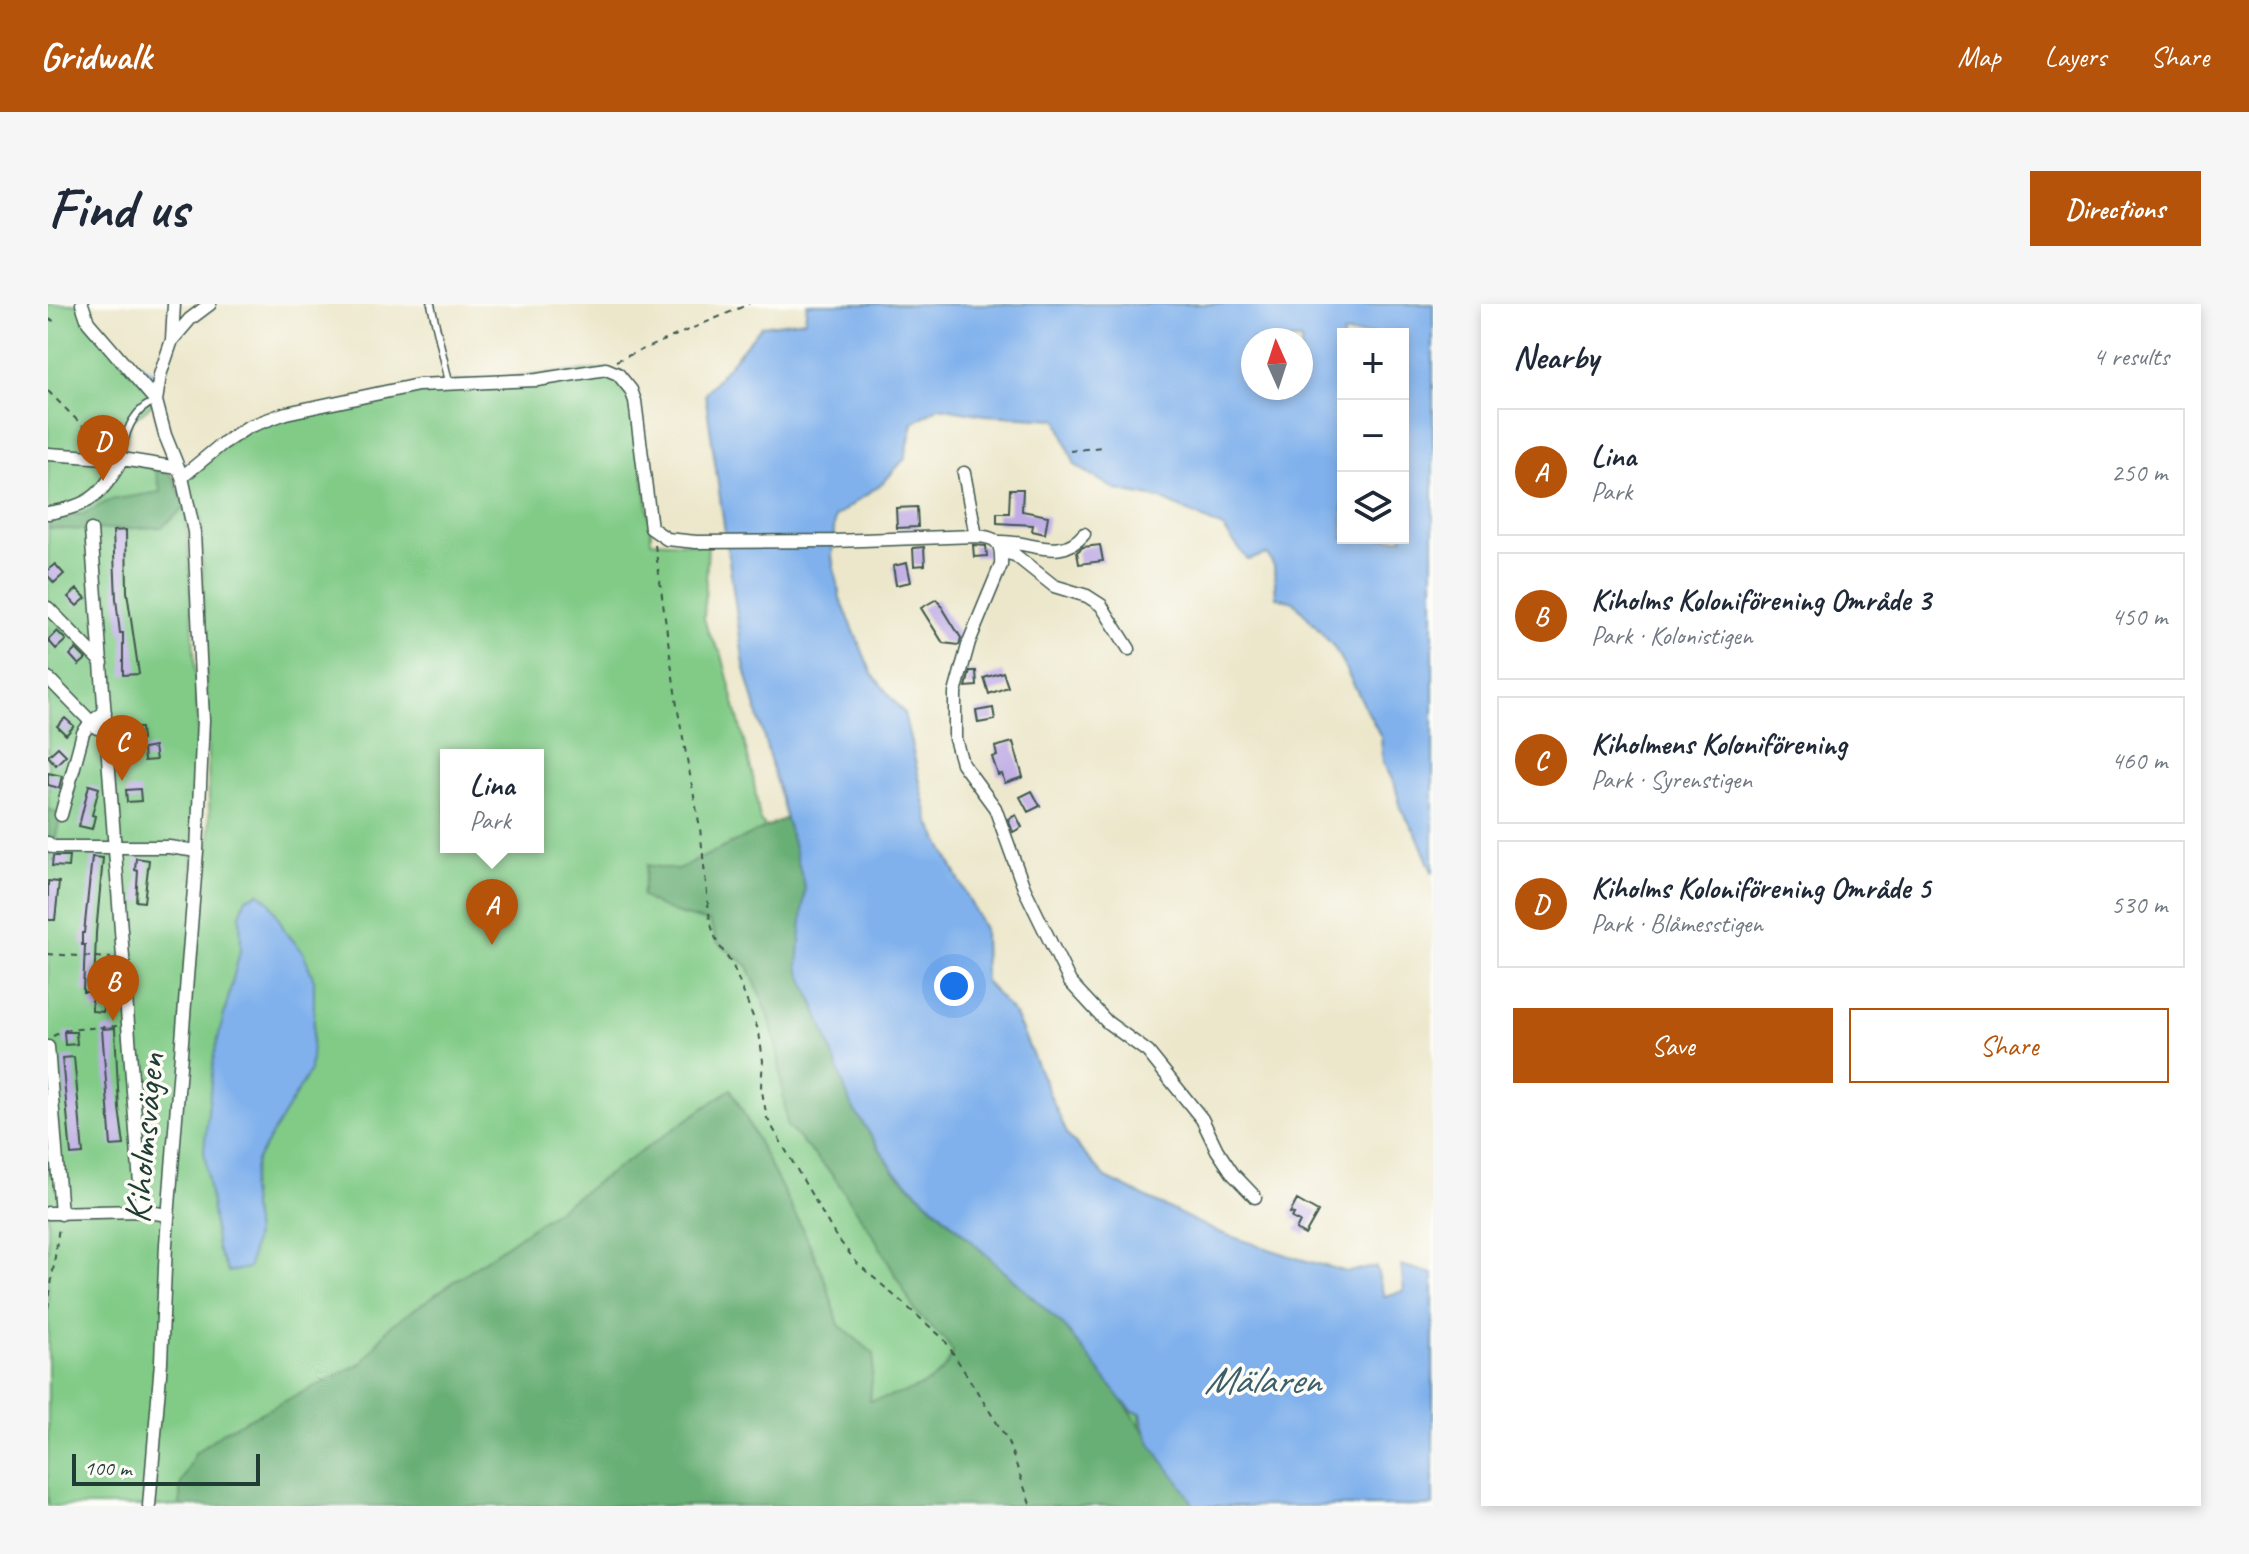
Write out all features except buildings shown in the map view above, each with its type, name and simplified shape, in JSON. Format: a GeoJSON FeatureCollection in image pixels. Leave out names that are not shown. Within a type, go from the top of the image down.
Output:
{"type":"FeatureCollection","features":[{"type":"Feature","properties":{"kind":"street"},"geometry":{"type":"LineString","coordinates":[[82,304],[88,322],[156,401]]}},
{"type":"Feature","properties":{"kind":"street"},"geometry":{"type":"LineString","coordinates":[[156,401],[160,375],[172,340],[174,304]]}},
{"type":"Feature","properties":{"kind":"street"},"geometry":{"type":"LineString","coordinates":[[172,340],[190,319],[210,304]]}},
{"type":"Feature","properties":{"kind":"street"},"geometry":{"type":"LineString","coordinates":[[48,454],[122,459],[180,472],[266,419],[418,385],[537,380],[606,369],[618,374],[631,390],[635,401],[641,427],[651,528],[667,539],[834,541],[990,536],[1000,547],[1054,586],[1087,596],[1101,605],[1129,649]]}},
{"type":"Feature","properties":{"kind":"street","name":"Kiholmsvägen"},"geometry":{"type":"LineString","coordinates":[[149,1506],[197,851],[203,720],[194,532],[180,472],[156,401]]}},
{"type":"Feature","properties":{"kind":"street"},"geometry":{"type":"LineString","coordinates":[[48,513],[85,504],[101,493],[122,459]]}},
{"type":"Feature","properties":{"kind":"street"},"geometry":{"type":"LineString","coordinates":[[964,473],[976,536]]}},
{"type":"Feature","properties":{"kind":"street"},"geometry":{"type":"LineString","coordinates":[[91,530],[142,1211]]}},
{"type":"Feature","properties":{"kind":"street"},"geometry":{"type":"LineString","coordinates":[[1000,547],[1016,541],[1049,549],[1061,548],[1076,543],[1084,534]]}},
{"type":"Feature","properties":{"kind":"street"},"geometry":{"type":"LineString","coordinates":[[1000,547],[1001,565],[969,642],[955,693],[955,739],[962,763],[995,808],[1024,888],[1070,982],[1107,1022],[1148,1052],[1202,1119],[1233,1174],[1255,1197]]}},
{"type":"Feature","properties":{"kind":"street"},"geometry":{"type":"LineString","coordinates":[[48,608],[102,663]]}},
{"type":"Feature","properties":{"kind":"street"},"geometry":{"type":"LineString","coordinates":[[48,678],[107,738]]}},
{"type":"Feature","properties":{"kind":"street"},"geometry":{"type":"LineString","coordinates":[[61,815],[83,733],[91,722],[105,712]]}},
{"type":"Feature","properties":{"kind":"street"},"geometry":{"type":"LineString","coordinates":[[50,846],[169,847],[197,851]]}},
{"type":"Feature","properties":{"kind":"street"},"geometry":{"type":"LineString","coordinates":[[48,1047],[54,1213],[142,1211],[168,1215]]}},
{"type":"Feature","properties":{"kind":"lane"},"geometry":{"type":"LineString","coordinates":[[431,304],[449,383]]}},
{"type":"Feature","properties":{"kind":"lane"},"geometry":{"type":"LineString","coordinates":[[122,459],[131,422],[156,401]]}},
{"type":"Feature","properties":{"kind":"path"},"geometry":{"type":"LineString","coordinates":[[606,369],[619,358],[749,304]]}},
{"type":"Feature","properties":{"kind":"path"},"geometry":{"type":"LineString","coordinates":[[48,319],[58,322]]}},
{"type":"Feature","properties":{"kind":"path"},"geometry":{"type":"LineString","coordinates":[[48,391],[94,438],[101,458]]}},
{"type":"Feature","properties":{"kind":"path"},"geometry":{"type":"LineString","coordinates":[[1070,451],[1102,447]]}},
{"type":"Feature","properties":{"kind":"path"},"geometry":{"type":"LineString","coordinates":[[651,528],[677,706],[700,828],[710,922],[717,942],[733,966],[759,1032],[763,1061],[761,1086],[767,1118],[842,1245],[857,1263],[944,1339],[1007,1439],[1031,1506]]}},
{"type":"Feature","properties":{"kind":"path"},"geometry":{"type":"LineString","coordinates":[[48,954],[125,959]]}},
{"type":"Feature","properties":{"kind":"path"},"geometry":{"type":"LineString","coordinates":[[48,1047],[49,1038],[57,1032],[130,1025]]}},
{"type":"Feature","properties":{"kind":"path"},"geometry":{"type":"LineString","coordinates":[[48,1308],[54,1213]]}},
{"type":"Feature","properties":{"kind":"green space"},"geometry":{"type":"Polygon","coordinates":[[[48,304],[82,304],[156,401],[131,422],[122,459],[172,475],[186,507],[198,721],[192,878],[206,877],[210,836],[201,516],[182,477],[248,427],[418,385],[606,369],[631,390],[651,541],[708,544],[704,618],[708,632],[722,655],[753,777],[760,821],[769,830],[809,1027],[885,1163],[922,1191],[1120,1403],[1140,1413],[1151,1448],[1189,1506],[48,1506],[48,304]]]}},
{"type":"Feature","properties":{"kind":"green space"},"geometry":{"type":"Polygon","coordinates":[[[155,469],[172,475],[186,507],[162,527],[48,528],[48,516],[84,514],[110,500],[161,492],[155,469]]]}},
{"type":"Feature","properties":{"kind":"green space"},"geometry":{"type":"Polygon","coordinates":[[[48,809],[61,815],[53,847],[48,843],[48,809]]]}},
{"type":"Feature","properties":{"kind":"green space"},"geometry":{"type":"Polygon","coordinates":[[[786,818],[805,888],[798,967],[851,1105],[894,1171],[1064,1326],[1106,1378],[1186,1489],[1194,1506],[180,1506],[180,1486],[195,1453],[224,1431],[362,1363],[390,1326],[731,1089],[806,1236],[826,1282],[839,1325],[874,1354],[870,1401],[919,1387],[947,1364],[953,1352],[944,1339],[916,1313],[875,1238],[832,1174],[787,1126],[778,1054],[769,1016],[748,966],[717,942],[710,922],[674,913],[642,896],[647,865],[676,870],[786,818]]]}},
{"type":"Feature","properties":{"kind":"water","name":"Mälaren"},"geometry":{"type":"Polygon","coordinates":[[[807,304],[1433,304],[1433,874],[1417,835],[1401,809],[1395,785],[1383,762],[1381,737],[1334,647],[1294,602],[1276,597],[1274,566],[1267,554],[1248,560],[1223,528],[1161,499],[1116,490],[1075,465],[1057,419],[985,415],[939,407],[913,423],[905,458],[884,482],[835,517],[832,557],[840,598],[872,674],[904,713],[929,821],[984,929],[985,981],[1015,1015],[1068,1136],[1106,1178],[1215,1231],[1347,1272],[1376,1267],[1384,1296],[1404,1291],[1401,1265],[1433,1274],[1433,1506],[1194,1506],[1155,1450],[1141,1413],[1133,1411],[1122,1400],[1064,1326],[894,1170],[851,1105],[798,967],[805,887],[744,665],[705,393],[762,326],[805,320],[807,304]]]}},
{"type":"Feature","properties":{"kind":"water"},"geometry":{"type":"Polygon","coordinates":[[[259,893],[270,902],[285,931],[303,952],[314,980],[310,1071],[256,1161],[250,1188],[255,1234],[249,1268],[228,1272],[217,1249],[204,1150],[214,1055],[241,947],[240,915],[246,898],[259,893]]]}},
{"type":"Feature","properties":{"kind":"waterway"},"geometry":{"type":"LineString","coordinates":[[90,314],[128,356]]}},
{"type":"Feature","properties":{"kind":"waterway"},"geometry":{"type":"LineString","coordinates":[[137,364],[153,373]]}},
{"type":"Feature","properties":{"kind":"place","name":"Kiholms Koloniförening Område 5"},"geometry":{"type":"Point","coordinates":[103,481]}},
{"type":"Feature","properties":{"kind":"place","name":"Kiholmens Koloniförening"},"geometry":{"type":"Point","coordinates":[122,781]}},
{"type":"Feature","properties":{"kind":"place","name":"Lina"},"geometry":{"type":"Point","coordinates":[492,945]}},
{"type":"Feature","properties":{"kind":"place","name":"Kiholms Koloniförening Område 3"},"geometry":{"type":"Point","coordinates":[113,1021]}}]}
